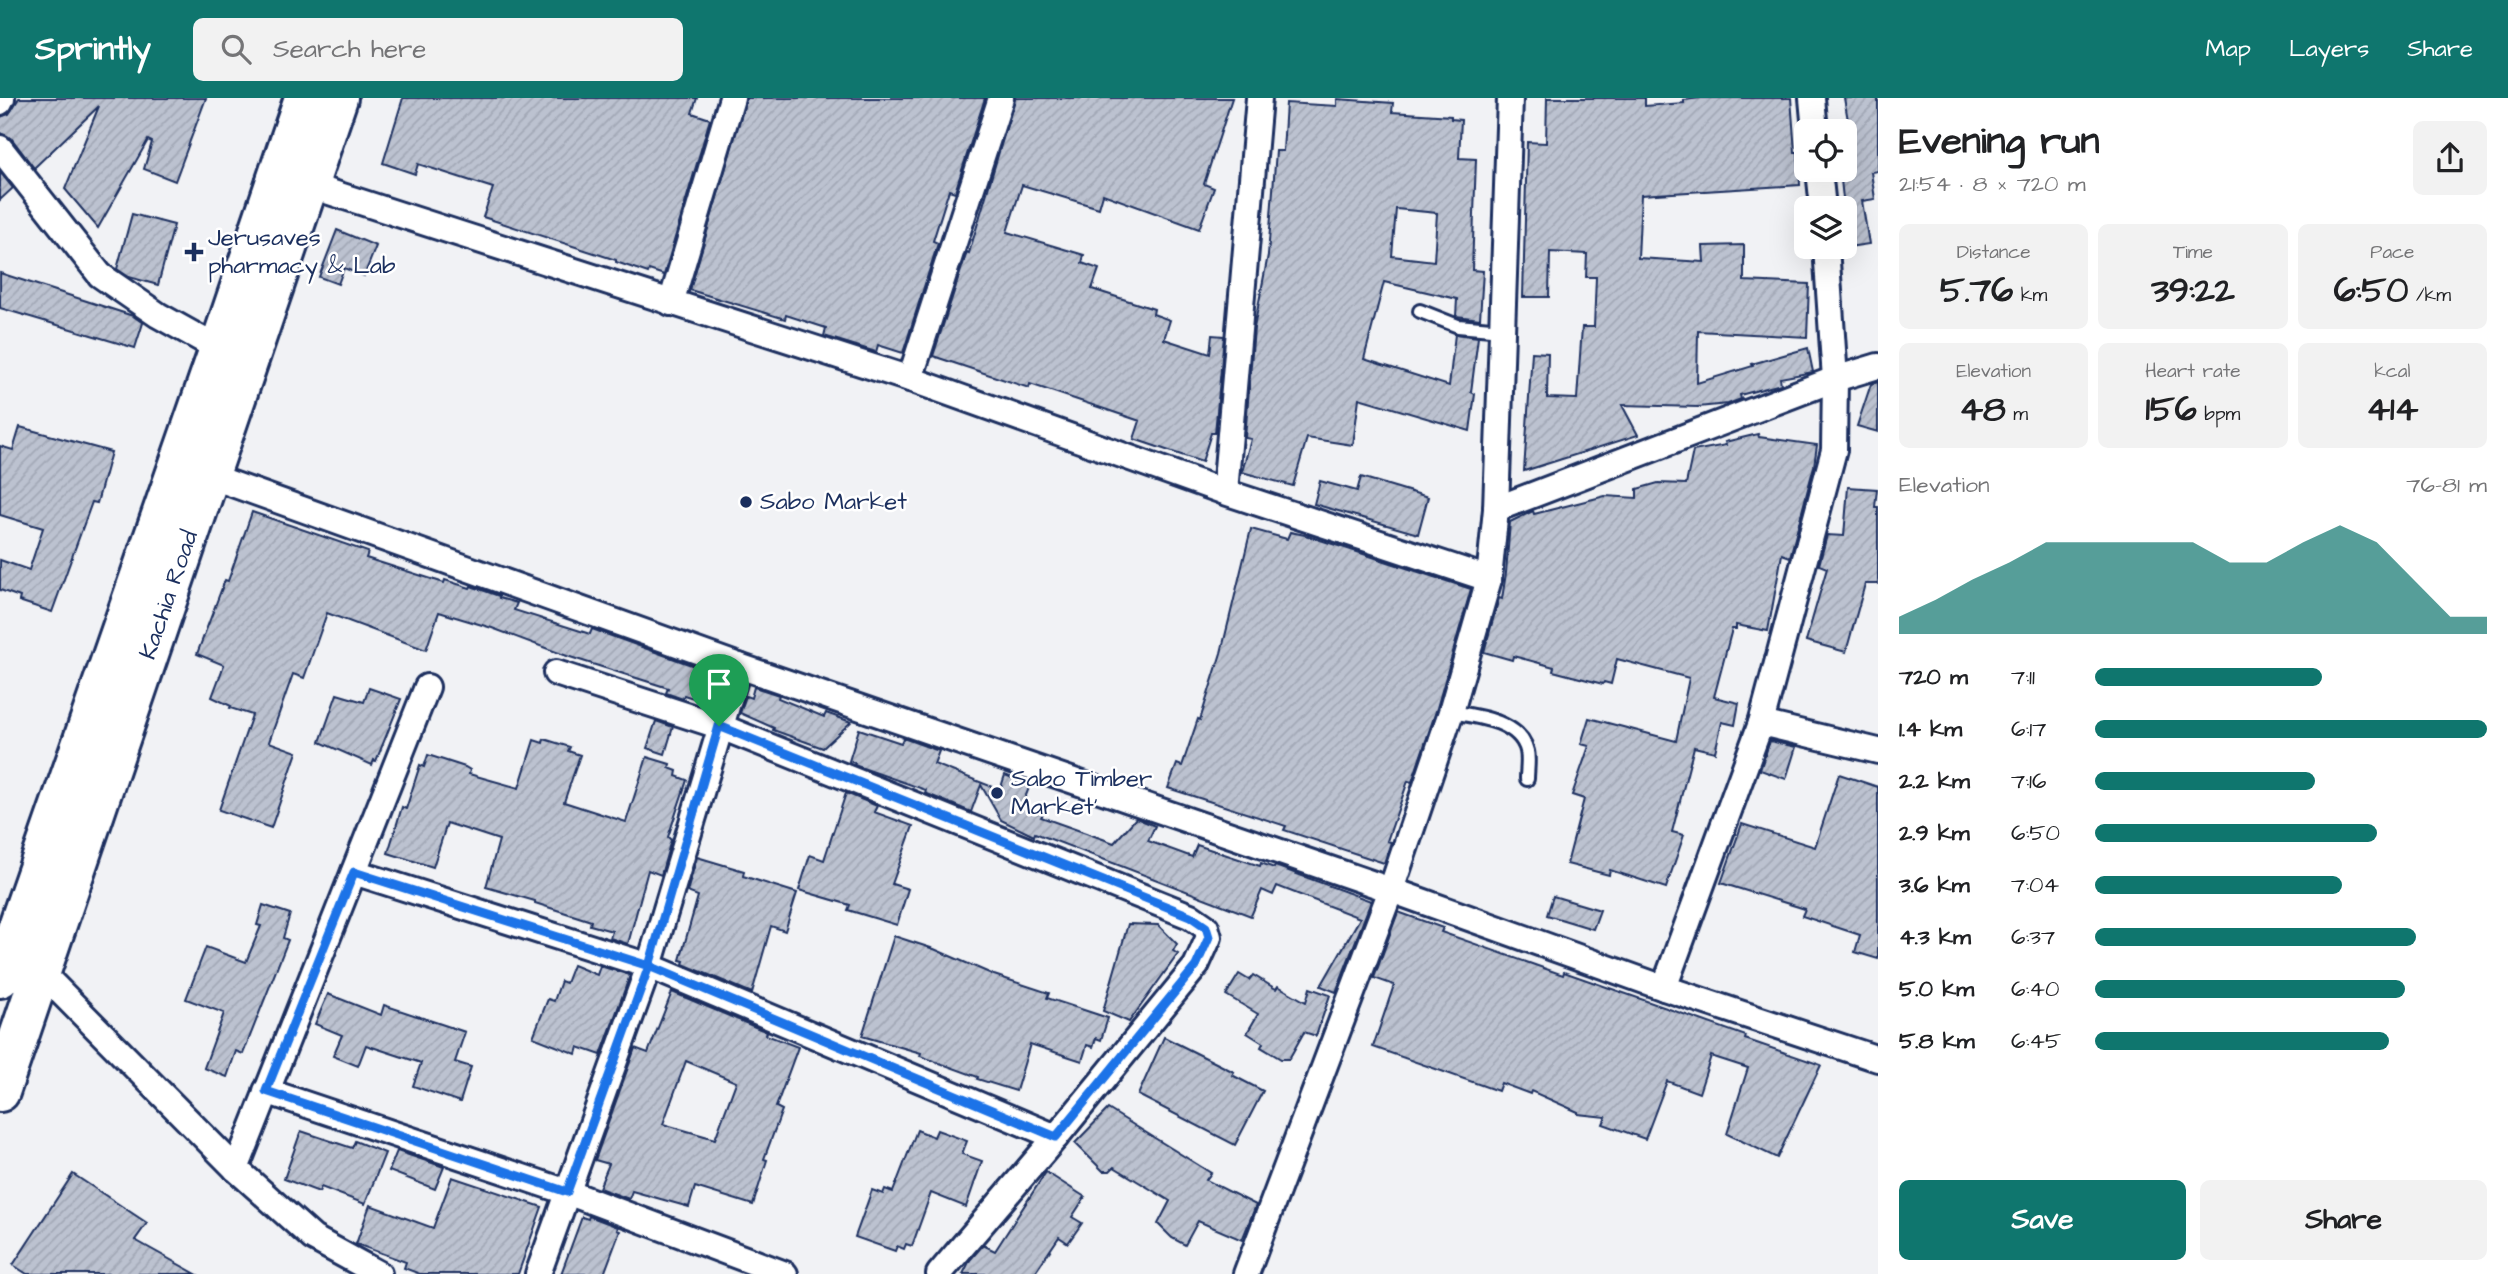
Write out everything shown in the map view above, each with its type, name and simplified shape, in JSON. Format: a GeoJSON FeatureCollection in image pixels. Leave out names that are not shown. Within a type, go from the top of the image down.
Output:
{"type":"FeatureCollection","features":[{"type":"Feature","properties":{"kind":"highway","name":"Kachia Road"},"geometry":{"type":"LineString","coordinates":[[1,974],[304,98]]}},
{"type":"Feature","properties":{"kind":"highway","name":"Kachia Road"},"geometry":{"type":"LineString","coordinates":[[4,1068],[40,971],[338,98]]}},
{"type":"Feature","properties":{"kind":"street"},"geometry":{"type":"LineString","coordinates":[[671,303],[732,98]]}},
{"type":"Feature","properties":{"kind":"street"},"geometry":{"type":"LineString","coordinates":[[910,379],[1001,98]]}},
{"type":"Feature","properties":{"kind":"street"},"geometry":{"type":"LineString","coordinates":[[1225,492],[1259,98]]}},
{"type":"Feature","properties":{"kind":"street"},"geometry":{"type":"LineString","coordinates":[[1246,1274],[1391,890],[1451,712],[1489,579],[1496,509],[1510,98]]}},
{"type":"Feature","properties":{"kind":"street"},"geometry":{"type":"LineString","coordinates":[[1812,98],[1814,119]]}},
{"type":"Feature","properties":{"kind":"street"},"geometry":{"type":"LineString","coordinates":[[0,148],[100,275],[158,315],[219,349]]}},
{"type":"Feature","properties":{"kind":"street"},"geometry":{"type":"LineString","coordinates":[[308,185],[910,379],[1225,492],[1489,579]]}},
{"type":"Feature","properties":{"kind":"street"},"geometry":{"type":"LineString","coordinates":[[1664,988],[1760,723],[1834,450],[1835,379],[1827,259]]}},
{"type":"Feature","properties":{"kind":"street"},"geometry":{"type":"LineString","coordinates":[[1496,509],[1835,379],[1878,366]]}},
{"type":"Feature","properties":{"kind":"street"},"geometry":{"type":"LineString","coordinates":[[210,476],[738,666],[1391,890],[1664,988],[1878,1059]]}},
{"type":"Feature","properties":{"kind":"street"},"geometry":{"type":"LineString","coordinates":[[538,1274],[649,966],[738,666]]}},
{"type":"Feature","properties":{"kind":"street"},"geometry":{"type":"LineString","coordinates":[[556,673],[719,726],[1190,916],[1206,927],[1209,937],[1196,966],[939,1274]]}},
{"type":"Feature","properties":{"kind":"street"},"geometry":{"type":"LineString","coordinates":[[236,1169],[427,687]]}},
{"type":"Feature","properties":{"kind":"street"},"geometry":{"type":"LineString","coordinates":[[1760,723],[1878,751]]}},
{"type":"Feature","properties":{"kind":"street"},"geometry":{"type":"LineString","coordinates":[[354,872],[649,966],[1056,1137]]}},
{"type":"Feature","properties":{"kind":"street"},"geometry":{"type":"LineString","coordinates":[[40,971],[236,1169],[313,1238],[379,1274]]}},
{"type":"Feature","properties":{"kind":"street"},"geometry":{"type":"LineString","coordinates":[[266,1091],[567,1192],[785,1274]]}},
{"type":"Feature","properties":{"kind":"lane"},"geometry":{"type":"LineString","coordinates":[[1420,311],[1458,326],[1502,330]]}},
{"type":"Feature","properties":{"kind":"lane"},"geometry":{"type":"LineString","coordinates":[[1451,712],[1483,718],[1509,728],[1520,736],[1527,751],[1527,779]]}},
{"type":"Feature","properties":{"kind":"building"},"geometry":{"type":"Polygon","coordinates":[[[19,98],[206,98],[175,181],[144,169],[152,142],[148,140],[98,228],[65,189],[99,106],[34,168],[12,139],[0,133],[0,117],[9,114],[19,98]]]}},
{"type":"Feature","properties":{"kind":"building"},"geometry":{"type":"Polygon","coordinates":[[[403,98],[697,98],[692,113],[710,119],[664,275],[649,270],[648,273],[483,217],[493,188],[418,164],[415,174],[383,163],[403,98]]]}},
{"type":"Feature","properties":{"kind":"building"},"geometry":{"type":"Polygon","coordinates":[[[746,98],[985,98],[955,192],[949,190],[933,241],[938,243],[903,353],[878,345],[876,352],[824,336],[826,328],[786,315],[785,319],[690,290],[746,98]]]}},
{"type":"Feature","properties":{"kind":"building"},"geometry":{"type":"Polygon","coordinates":[[[1015,98],[1232,98],[1204,184],[1214,188],[1199,229],[1103,194],[1099,208],[1022,185],[1007,232],[1084,255],[1082,263],[1099,269],[1092,289],[1154,309],[1153,314],[1170,320],[1164,339],[1210,354],[1212,335],[1224,336],[1215,433],[1211,433],[1202,462],[1134,439],[1140,421],[1030,384],[1029,388],[933,356],[967,252],[969,253],[1015,98]]]}},
{"type":"Feature","properties":{"kind":"building"},"geometry":{"type":"Polygon","coordinates":[[[1547,98],[1645,98],[1645,106],[1684,103],[1684,100],[1701,98],[1791,98],[1794,182],[1800,182],[1800,185],[1641,195],[1638,258],[1704,262],[1703,246],[1744,245],[1744,281],[1809,284],[1807,337],[1698,331],[1697,383],[1808,348],[1813,372],[1780,378],[1781,384],[1740,395],[1741,399],[1728,404],[1698,407],[1622,405],[1638,435],[1524,471],[1532,352],[1548,353],[1547,398],[1577,399],[1582,327],[1594,327],[1596,277],[1586,277],[1587,254],[1550,252],[1549,297],[1523,297],[1527,142],[1546,143],[1547,98]]]}},
{"type":"Feature","properties":{"kind":"building"},"geometry":{"type":"Polygon","coordinates":[[[1844,98],[1878,98],[1878,171],[1871,172],[1875,199],[1862,201],[1869,244],[1857,246],[1857,196],[1843,196],[1841,182],[1857,182],[1857,119],[1848,119],[1844,98]]]}},
{"type":"Feature","properties":{"kind":"building"},"geometry":{"type":"Polygon","coordinates":[[[1337,99],[1393,103],[1392,112],[1451,116],[1451,119],[1461,120],[1459,158],[1476,159],[1472,270],[1483,271],[1480,319],[1456,316],[1457,299],[1384,282],[1364,359],[1449,386],[1455,334],[1478,337],[1471,392],[1475,394],[1470,431],[1359,398],[1353,445],[1307,438],[1293,486],[1242,472],[1251,439],[1245,438],[1254,328],[1268,255],[1276,151],[1283,151],[1286,103],[1337,106],[1337,99]],[[1396,209],[1392,256],[1434,261],[1437,213],[1396,209]]]}},
{"type":"Feature","properties":{"kind":"building"},"geometry":{"type":"Polygon","coordinates":[[[0,172],[13,188],[0,200],[0,172]]]}},
{"type":"Feature","properties":{"kind":"building"},"geometry":{"type":"Polygon","coordinates":[[[132,214],[174,225],[158,285],[129,277],[117,269],[132,214]]]}},
{"type":"Feature","properties":{"kind":"building"},"geometry":{"type":"Polygon","coordinates":[[[337,230],[376,246],[364,276],[344,268],[338,284],[319,277],[337,230]]]}},
{"type":"Feature","properties":{"kind":"building"},"geometry":{"type":"Polygon","coordinates":[[[0,273],[133,316],[143,323],[135,348],[0,308],[0,273]]]}},
{"type":"Feature","properties":{"kind":"building"},"geometry":{"type":"Polygon","coordinates":[[[1878,382],[1878,432],[1857,426],[1871,384],[1878,382]]]}},
{"type":"Feature","properties":{"kind":"building"},"geometry":{"type":"Polygon","coordinates":[[[20,427],[111,452],[97,503],[92,502],[52,612],[19,601],[20,597],[0,590],[0,560],[29,570],[43,528],[0,515],[0,446],[13,450],[20,427]]]}},
{"type":"Feature","properties":{"kind":"building"},"geometry":{"type":"Polygon","coordinates":[[[1758,434],[1759,437],[1817,445],[1814,466],[1790,557],[1782,554],[1768,631],[1736,625],[1736,629],[1732,629],[1714,697],[1739,703],[1735,725],[1722,722],[1715,752],[1694,747],[1672,832],[1684,835],[1666,888],[1610,870],[1609,875],[1567,864],[1584,799],[1572,795],[1589,746],[1581,744],[1589,718],[1676,741],[1689,678],[1617,659],[1611,684],[1603,684],[1553,671],[1554,667],[1513,656],[1512,660],[1484,652],[1499,598],[1502,599],[1510,522],[1533,511],[1534,514],[1605,496],[1637,498],[1637,489],[1658,483],[1686,484],[1693,451],[1726,445],[1725,442],[1758,434]]]}},
{"type":"Feature","properties":{"kind":"building"},"geometry":{"type":"Polygon","coordinates":[[[1361,477],[1428,497],[1418,534],[1314,504],[1320,481],[1357,491],[1361,477]]]}},
{"type":"Feature","properties":{"kind":"building"},"geometry":{"type":"Polygon","coordinates":[[[1848,487],[1877,489],[1875,507],[1878,507],[1878,584],[1865,584],[1846,652],[1806,641],[1827,568],[1819,565],[1827,535],[1844,536],[1848,487]]]}},
{"type":"Feature","properties":{"kind":"building"},"geometry":{"type":"Polygon","coordinates":[[[252,512],[368,552],[366,558],[444,583],[445,580],[470,588],[471,586],[499,596],[517,603],[514,610],[590,634],[592,629],[719,675],[712,704],[684,695],[683,699],[666,693],[668,688],[439,612],[426,650],[327,613],[304,678],[293,674],[269,742],[297,752],[271,828],[219,810],[252,715],[230,708],[231,706],[212,697],[224,665],[197,654],[225,580],[228,581],[252,512]]]}},
{"type":"Feature","properties":{"kind":"building"},"geometry":{"type":"Polygon","coordinates":[[[1251,529],[1287,539],[1290,532],[1305,535],[1471,589],[1437,708],[1412,782],[1408,781],[1387,841],[1391,842],[1384,863],[1284,830],[1286,826],[1168,788],[1177,764],[1182,766],[1198,719],[1200,720],[1221,653],[1251,529]]]}},
{"type":"Feature","properties":{"kind":"building"},"geometry":{"type":"Polygon","coordinates":[[[754,687],[779,695],[778,698],[824,717],[826,713],[851,722],[823,748],[773,730],[774,728],[740,713],[746,696],[751,698],[754,687]]]}},
{"type":"Feature","properties":{"kind":"building"},"geometry":{"type":"Polygon","coordinates":[[[369,688],[401,699],[372,765],[320,742],[337,694],[364,702],[369,688]]]}},
{"type":"Feature","properties":{"kind":"building"},"geometry":{"type":"Polygon","coordinates":[[[656,721],[673,727],[665,754],[647,748],[656,721]]]}},
{"type":"Feature","properties":{"kind":"building"},"geometry":{"type":"Polygon","coordinates":[[[859,729],[901,743],[903,738],[939,751],[934,764],[1000,790],[1005,775],[1030,785],[1022,806],[1043,814],[1041,817],[1114,843],[1136,818],[1155,826],[1148,841],[1192,857],[1197,845],[1260,866],[1261,863],[1274,868],[1275,866],[1371,901],[1336,992],[1321,986],[1360,918],[1277,886],[1273,895],[1262,890],[1251,916],[1035,833],[1034,836],[1001,820],[981,785],[971,812],[925,793],[926,790],[854,765],[855,763],[849,761],[859,729]]]}},
{"type":"Feature","properties":{"kind":"building"},"geometry":{"type":"Polygon","coordinates":[[[544,739],[570,747],[568,751],[580,755],[564,802],[626,822],[647,757],[670,764],[669,768],[677,771],[676,776],[687,780],[668,837],[671,840],[661,875],[648,870],[628,944],[610,938],[612,931],[590,925],[591,921],[486,887],[499,840],[447,823],[433,867],[388,853],[402,807],[406,809],[420,765],[424,767],[428,755],[465,767],[470,770],[469,774],[519,788],[534,740],[543,743],[544,739]]]}},
{"type":"Feature","properties":{"kind":"building"},"geometry":{"type":"Polygon","coordinates":[[[1770,741],[1796,747],[1786,779],[1760,770],[1770,741]]]}},
{"type":"Feature","properties":{"kind":"building"},"geometry":{"type":"Polygon","coordinates":[[[1839,774],[1878,787],[1878,959],[1855,952],[1860,935],[1802,916],[1805,909],[1721,883],[1742,824],[1815,847],[1839,774]]]}},
{"type":"Feature","properties":{"kind":"building"},"geometry":{"type":"Polygon","coordinates":[[[846,793],[877,806],[874,812],[913,826],[892,884],[908,889],[897,925],[848,910],[850,905],[799,890],[810,855],[824,860],[846,793]]]}},
{"type":"Feature","properties":{"kind":"building"},"geometry":{"type":"Polygon","coordinates":[[[697,857],[744,871],[743,876],[797,893],[785,931],[771,926],[752,993],[683,964],[684,961],[680,960],[698,896],[687,892],[697,857]]]}},
{"type":"Feature","properties":{"kind":"building"},"geometry":{"type":"Polygon","coordinates":[[[1553,896],[1600,910],[1593,929],[1547,915],[1553,896]]]}},
{"type":"Feature","properties":{"kind":"building"},"geometry":{"type":"Polygon","coordinates":[[[263,905],[290,914],[283,938],[288,940],[243,1054],[236,1051],[227,1077],[204,1068],[224,1013],[186,999],[206,947],[246,962],[261,926],[257,925],[263,905]]]}},
{"type":"Feature","properties":{"kind":"building"},"geometry":{"type":"Polygon","coordinates":[[[1398,912],[1443,928],[1441,932],[1563,975],[1564,972],[1821,1065],[1777,1158],[1727,1134],[1748,1068],[1711,1056],[1699,1093],[1667,1081],[1645,1139],[1603,1124],[1606,1117],[1578,1114],[1531,1091],[1530,1094],[1501,1083],[1498,1091],[1373,1047],[1394,985],[1374,978],[1398,912]]]}},
{"type":"Feature","properties":{"kind":"building"},"geometry":{"type":"Polygon","coordinates":[[[1128,924],[1158,925],[1177,944],[1173,951],[1178,954],[1129,1022],[1103,1011],[1128,924]]]}},
{"type":"Feature","properties":{"kind":"building"},"geometry":{"type":"Polygon","coordinates":[[[894,936],[1049,993],[1047,998],[1108,1018],[1101,1040],[1096,1038],[1093,1047],[1087,1045],[1082,1061],[1030,1044],[1016,1091],[977,1079],[978,1077],[920,1056],[921,1053],[862,1036],[894,936]]]}},
{"type":"Feature","properties":{"kind":"building"},"geometry":{"type":"Polygon","coordinates":[[[573,965],[597,975],[600,966],[630,975],[601,1055],[578,1047],[576,1054],[533,1037],[548,999],[554,1001],[561,981],[566,983],[573,965]]]}},
{"type":"Feature","properties":{"kind":"building"},"geometry":{"type":"Polygon","coordinates":[[[1239,974],[1249,980],[1253,975],[1306,1002],[1310,988],[1330,995],[1316,1036],[1304,1032],[1289,1059],[1281,1059],[1261,1047],[1263,1043],[1247,1033],[1258,1014],[1226,995],[1239,974]]]}},
{"type":"Feature","properties":{"kind":"building"},"geometry":{"type":"Polygon","coordinates":[[[672,992],[798,1047],[776,1107],[782,1110],[764,1159],[767,1160],[753,1205],[695,1187],[689,1207],[632,1191],[629,1199],[599,1188],[609,1164],[595,1160],[635,1048],[648,1053],[672,992]],[[686,1061],[663,1124],[715,1139],[736,1082],[686,1061]]]}},
{"type":"Feature","properties":{"kind":"building"},"geometry":{"type":"Polygon","coordinates":[[[328,994],[381,1015],[384,1005],[465,1032],[455,1062],[471,1067],[460,1102],[413,1086],[421,1063],[366,1045],[358,1066],[333,1056],[342,1035],[315,1024],[328,994]]]}},
{"type":"Feature","properties":{"kind":"building"},"geometry":{"type":"Polygon","coordinates":[[[1164,1037],[1234,1072],[1232,1075],[1263,1091],[1235,1145],[1138,1095],[1164,1037]]]}},
{"type":"Feature","properties":{"kind":"building"},"geometry":{"type":"Polygon","coordinates":[[[1108,1109],[1211,1173],[1206,1180],[1256,1205],[1242,1240],[1198,1221],[1185,1245],[1172,1238],[1158,1224],[1170,1201],[1114,1167],[1110,1171],[1103,1171],[1075,1143],[1108,1109]]]}},
{"type":"Feature","properties":{"kind":"building"},"geometry":{"type":"Polygon","coordinates":[[[917,1130],[934,1137],[937,1130],[967,1141],[962,1154],[982,1161],[966,1207],[931,1193],[912,1246],[906,1244],[904,1249],[897,1246],[895,1251],[855,1237],[872,1190],[883,1194],[885,1189],[893,1192],[917,1130]]]}},
{"type":"Feature","properties":{"kind":"building"},"geometry":{"type":"Polygon","coordinates":[[[301,1131],[352,1148],[355,1141],[385,1153],[365,1204],[321,1187],[319,1192],[284,1179],[301,1131]]]}},
{"type":"Feature","properties":{"kind":"building"},"geometry":{"type":"Polygon","coordinates":[[[397,1151],[444,1167],[435,1189],[389,1171],[397,1151]]]}},
{"type":"Feature","properties":{"kind":"building"},"geometry":{"type":"Polygon","coordinates":[[[1046,1172],[1085,1197],[1072,1217],[1082,1223],[1068,1243],[1059,1237],[1034,1274],[963,1274],[970,1260],[983,1245],[995,1251],[1046,1172]]]}},
{"type":"Feature","properties":{"kind":"building"},"geometry":{"type":"Polygon","coordinates":[[[73,1174],[147,1223],[135,1240],[196,1274],[27,1274],[13,1265],[73,1174]]]}},
{"type":"Feature","properties":{"kind":"building"},"geometry":{"type":"Polygon","coordinates":[[[452,1177],[542,1207],[518,1274],[420,1274],[404,1268],[406,1262],[356,1244],[370,1205],[433,1228],[452,1177]]]}},
{"type":"Feature","properties":{"kind":"building"},"geometry":{"type":"Polygon","coordinates":[[[589,1216],[618,1227],[617,1230],[620,1231],[604,1274],[561,1274],[582,1217],[588,1219],[589,1216]]]}},
{"type":"Feature","properties":{"kind":"place","name":"Jerusaves pharmacy & Lab"},"geometry":{"type":"Point","coordinates":[194,252]}},
{"type":"Feature","properties":{"kind":"place","name":"Sabo Market"},"geometry":{"type":"Point","coordinates":[746,502]}},
{"type":"Feature","properties":{"kind":"place","name":"Sabo Timber Market'"},"geometry":{"type":"Point","coordinates":[997,793]}},
{"type":"Feature","properties":{"kind":"route"},"geometry":{"type":"LineString","coordinates":[[719,726],[649,966],[354,872],[266,1091],[567,1192],[649,966],[1056,1137],[1196,966],[1209,937],[1206,927],[1190,916],[719,726]]}}]}
